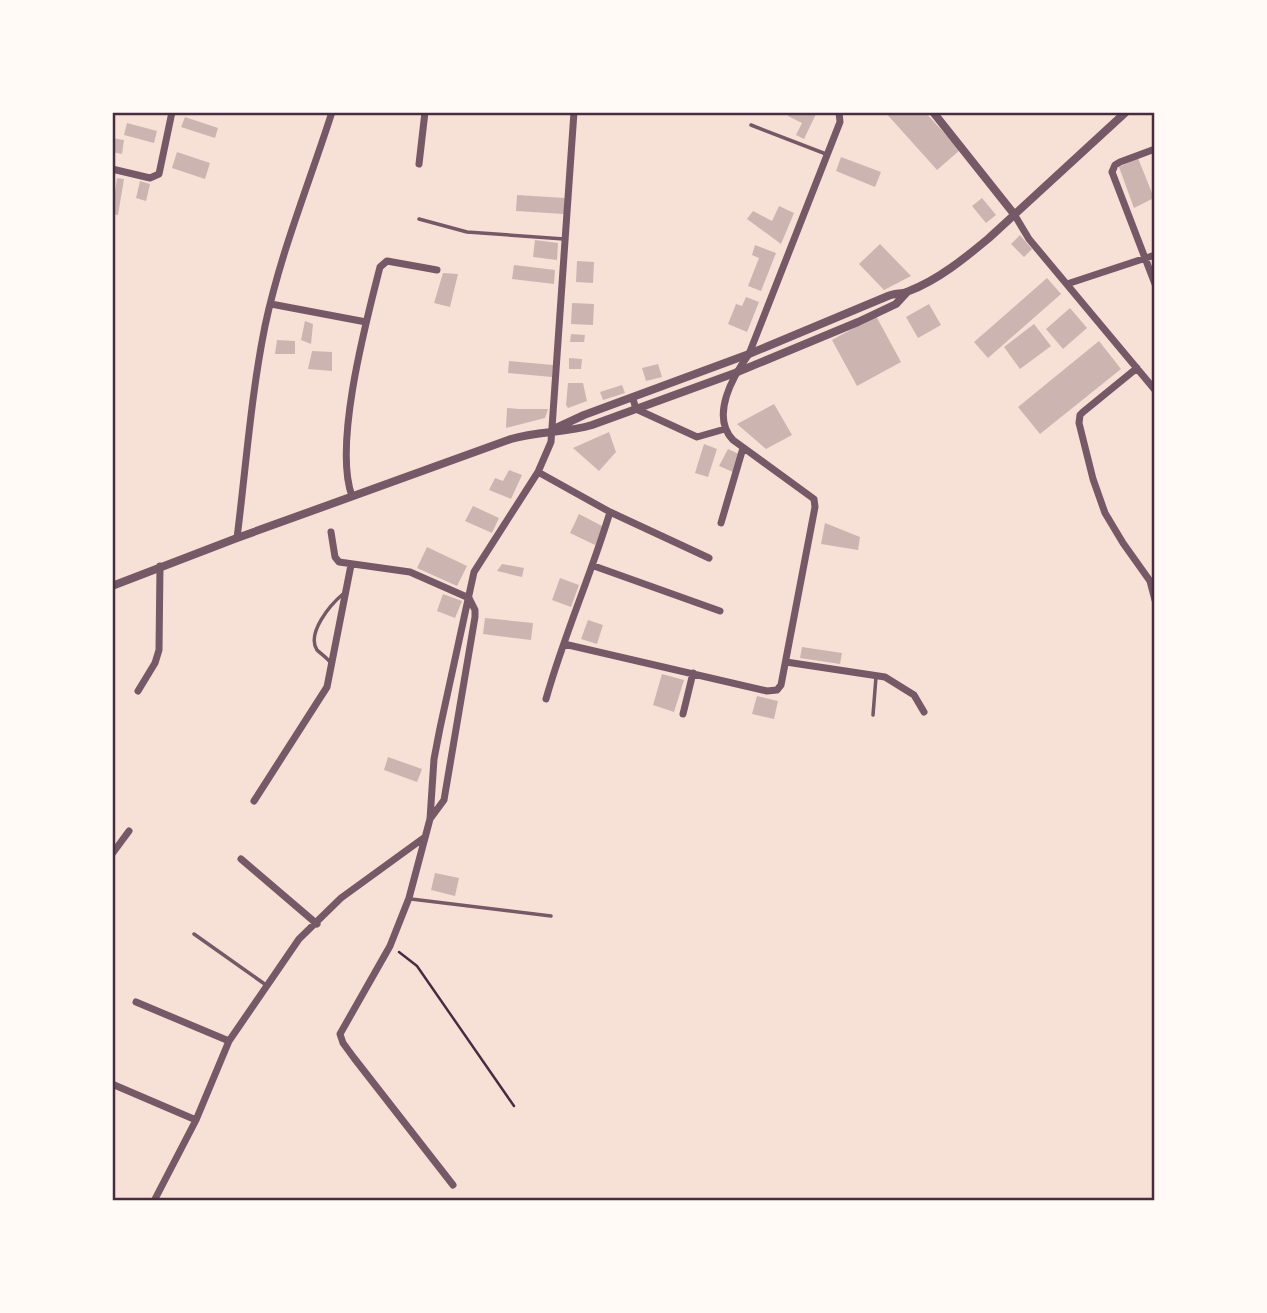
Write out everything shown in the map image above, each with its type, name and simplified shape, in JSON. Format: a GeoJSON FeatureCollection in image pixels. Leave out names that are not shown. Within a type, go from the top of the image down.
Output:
{"type":"FeatureCollection","features":[{"type":"Feature","properties":{"kind":"street"},"geometry":{"type":"LineString","coordinates":[[112,169],[156,177],[160,171],[172,112]]}},
{"type":"Feature","properties":{"kind":"street"},"geometry":{"type":"LineString","coordinates":[[237,538],[265,324],[286,240],[332,112]]}},
{"type":"Feature","properties":{"kind":"street"},"geometry":{"type":"LineString","coordinates":[[419,164],[425,112]]}},
{"type":"Feature","properties":{"kind":"street"},"geometry":{"type":"LineString","coordinates":[[453,1185],[340,1039],[341,1028],[390,946],[409,898],[430,819],[434,760],[474,572],[548,453],[552,431],[574,112]]}},
{"type":"Feature","properties":{"kind":"street"},"geometry":{"type":"LineString","coordinates":[[564,644],[767,691],[777,690],[783,681],[814,499],[729,435],[725,429],[723,414],[735,373],[749,354],[840,122],[839,112]]}},
{"type":"Feature","properties":{"kind":"street"},"geometry":{"type":"LineString","coordinates":[[933,112],[1014,215],[1029,239],[1155,390]]}},
{"type":"Feature","properties":{"kind":"street"},"geometry":{"type":"LineString","coordinates":[[112,586],[160,566],[511,439],[579,429],[636,409],[735,373],[858,323],[896,304],[907,292],[970,254],[1126,112]]}},
{"type":"Feature","properties":{"kind":"street"},"geometry":{"type":"LineString","coordinates":[[1155,149],[1120,162],[1113,169],[1113,176],[1155,284]]}},
{"type":"Feature","properties":{"kind":"street"},"geometry":{"type":"LineString","coordinates":[[1067,284],[1155,255]]}},
{"type":"Feature","properties":{"kind":"street"},"geometry":{"type":"LineString","coordinates":[[352,496],[347,483],[345,458],[366,322],[380,267],[390,261],[437,270]]}},
{"type":"Feature","properties":{"kind":"street"},"geometry":{"type":"LineString","coordinates":[[552,431],[584,415],[749,354],[888,296],[907,292]]}},
{"type":"Feature","properties":{"kind":"street"},"geometry":{"type":"LineString","coordinates":[[271,304],[366,322]]}},
{"type":"Feature","properties":{"kind":"street"},"geometry":{"type":"LineString","coordinates":[[1137,368],[1080,415],[1079,422],[1093,479],[1105,513],[1123,543],[1153,579],[1155,600]]}},
{"type":"Feature","properties":{"kind":"street"},"geometry":{"type":"LineString","coordinates":[[633,399],[636,409],[697,437],[725,429]]}},
{"type":"Feature","properties":{"kind":"street"},"geometry":{"type":"LineString","coordinates":[[721,523],[743,448]]}},
{"type":"Feature","properties":{"kind":"street"},"geometry":{"type":"LineString","coordinates":[[538,472],[610,512],[709,558]]}},
{"type":"Feature","properties":{"kind":"street"},"geometry":{"type":"LineString","coordinates":[[547,699],[610,512]]}},
{"type":"Feature","properties":{"kind":"street"},"geometry":{"type":"LineString","coordinates":[[331,532],[337,560],[351,565],[410,572],[469,598],[475,610],[444,800],[430,819]]}},
{"type":"Feature","properties":{"kind":"street"},"geometry":{"type":"LineString","coordinates":[[254,801],[322,698],[332,666],[351,565]]}},
{"type":"Feature","properties":{"kind":"street"},"geometry":{"type":"LineString","coordinates":[[138,691],[155,663],[159,650],[160,566]]}},
{"type":"Feature","properties":{"kind":"street"},"geometry":{"type":"LineString","coordinates":[[594,566],[720,611]]}},
{"type":"Feature","properties":{"kind":"street"},"geometry":{"type":"LineString","coordinates":[[786,662],[876,675],[900,684],[915,695],[924,712]]}},
{"type":"Feature","properties":{"kind":"street"},"geometry":{"type":"LineString","coordinates":[[683,715],[693,673]]}},
{"type":"Feature","properties":{"kind":"street"},"geometry":{"type":"LineString","coordinates":[[112,854],[129,831]]}},
{"type":"Feature","properties":{"kind":"street"},"geometry":{"type":"LineString","coordinates":[[154,1201],[196,1121],[229,1041],[299,939],[341,898],[425,837]]}},
{"type":"Feature","properties":{"kind":"street"},"geometry":{"type":"LineString","coordinates":[[241,859],[317,924]]}},
{"type":"Feature","properties":{"kind":"street"},"geometry":{"type":"LineString","coordinates":[[136,1002],[229,1041]]}},
{"type":"Feature","properties":{"kind":"street"},"geometry":{"type":"LineString","coordinates":[[112,1084],[196,1121]]}},
{"type":"Feature","properties":{"kind":"lane"},"geometry":{"type":"LineString","coordinates":[[751,125],[826,154]]}},
{"type":"Feature","properties":{"kind":"lane"},"geometry":{"type":"LineString","coordinates":[[419,219],[467,232],[564,239]]}},
{"type":"Feature","properties":{"kind":"lane"},"geometry":{"type":"LineString","coordinates":[[332,666],[318,650],[315,641],[323,615],[347,590]]}},
{"type":"Feature","properties":{"kind":"lane"},"geometry":{"type":"LineString","coordinates":[[873,715],[876,675]]}},
{"type":"Feature","properties":{"kind":"lane"},"geometry":{"type":"LineString","coordinates":[[409,898],[551,916]]}},
{"type":"Feature","properties":{"kind":"lane"},"geometry":{"type":"LineString","coordinates":[[194,934],[267,986]]}},
{"type":"Feature","properties":{"kind":"path"},"geometry":{"type":"LineString","coordinates":[[390,946],[417,966],[514,1106]]}},
{"type":"Feature","properties":{"kind":"building"},"geometry":{"type":"Polygon","coordinates":[[[790,112],[817,112],[804,139],[796,135],[802,123],[788,116],[790,112]]]}},
{"type":"Feature","properties":{"kind":"building"},"geometry":{"type":"Polygon","coordinates":[[[885,112],[925,112],[960,150],[937,170],[885,112]]]}},
{"type":"Feature","properties":{"kind":"building"},"geometry":{"type":"Polygon","coordinates":[[[185,117],[218,128],[215,138],[181,127],[185,117]]]}},
{"type":"Feature","properties":{"kind":"building"},"geometry":{"type":"Polygon","coordinates":[[[127,123],[157,131],[154,143],[124,135],[127,123]]]}},
{"type":"Feature","properties":{"kind":"building"},"geometry":{"type":"Polygon","coordinates":[[[112,138],[124,140],[122,154],[112,152],[112,138]]]}},
{"type":"Feature","properties":{"kind":"building"},"geometry":{"type":"Polygon","coordinates":[[[177,152],[210,163],[205,179],[172,168],[177,152]]]}},
{"type":"Feature","properties":{"kind":"building"},"geometry":{"type":"Polygon","coordinates":[[[841,157],[881,172],[875,187],[836,171],[841,157]]]}},
{"type":"Feature","properties":{"kind":"building"},"geometry":{"type":"Polygon","coordinates":[[[1138,158],[1154,198],[1134,208],[1119,167],[1138,158]]]}},
{"type":"Feature","properties":{"kind":"building"},"geometry":{"type":"Polygon","coordinates":[[[117,178],[124,179],[118,215],[112,214],[117,178]]]}},
{"type":"Feature","properties":{"kind":"building"},"geometry":{"type":"Polygon","coordinates":[[[140,181],[150,184],[146,201],[136,198],[140,181]]]}},
{"type":"Feature","properties":{"kind":"building"},"geometry":{"type":"Polygon","coordinates":[[[517,195],[565,198],[564,214],[516,211],[517,195]]]}},
{"type":"Feature","properties":{"kind":"building"},"geometry":{"type":"Polygon","coordinates":[[[982,198],[996,215],[986,223],[972,206],[982,198]]]}},
{"type":"Feature","properties":{"kind":"building"},"geometry":{"type":"Polygon","coordinates":[[[779,206],[794,213],[781,244],[747,219],[753,211],[772,221],[779,206]]]}},
{"type":"Feature","properties":{"kind":"building"},"geometry":{"type":"Polygon","coordinates":[[[1020,235],[1032,249],[1024,257],[1011,244],[1020,235]]]}},
{"type":"Feature","properties":{"kind":"building"},"geometry":{"type":"Polygon","coordinates":[[[535,240],[558,243],[557,260],[533,257],[535,240]]]}},
{"type":"Feature","properties":{"kind":"building"},"geometry":{"type":"Polygon","coordinates":[[[880,244],[911,276],[884,290],[859,264],[880,244]]]}},
{"type":"Feature","properties":{"kind":"building"},"geometry":{"type":"Polygon","coordinates":[[[755,245],[776,253],[761,291],[748,286],[759,258],[752,255],[755,245]]]}},
{"type":"Feature","properties":{"kind":"building"},"geometry":{"type":"Polygon","coordinates":[[[577,261],[594,262],[593,283],[576,282],[577,261]]]}},
{"type":"Feature","properties":{"kind":"building"},"geometry":{"type":"Polygon","coordinates":[[[514,265],[555,270],[554,284],[512,279],[514,265]]]}},
{"type":"Feature","properties":{"kind":"building"},"geometry":{"type":"Polygon","coordinates":[[[443,273],[458,274],[450,307],[434,303],[443,273]]]}},
{"type":"Feature","properties":{"kind":"building"},"geometry":{"type":"Polygon","coordinates":[[[1047,278],[1061,294],[988,358],[974,342],[1047,278]]]}},
{"type":"Feature","properties":{"kind":"building"},"geometry":{"type":"Polygon","coordinates":[[[746,297],[759,302],[747,332],[728,324],[736,304],[742,306],[746,297]]]}},
{"type":"Feature","properties":{"kind":"building"},"geometry":{"type":"Polygon","coordinates":[[[572,303],[594,304],[593,325],[571,324],[572,303]]]}},
{"type":"Feature","properties":{"kind":"building"},"geometry":{"type":"Polygon","coordinates":[[[929,304],[941,325],[918,338],[906,317],[929,304]]]}},
{"type":"Feature","properties":{"kind":"building"},"geometry":{"type":"Polygon","coordinates":[[[1070,308],[1087,328],[1063,349],[1046,329],[1070,308]]]}},
{"type":"Feature","properties":{"kind":"building"},"geometry":{"type":"Polygon","coordinates":[[[876,316],[901,362],[857,386],[832,340],[876,316]]]}},
{"type":"Feature","properties":{"kind":"building"},"geometry":{"type":"Polygon","coordinates":[[[305,321],[313,324],[311,344],[301,340],[305,321]]]}},
{"type":"Feature","properties":{"kind":"building"},"geometry":{"type":"Polygon","coordinates":[[[1034,324],[1051,346],[1020,369],[1004,347],[1034,324]]]}},
{"type":"Feature","properties":{"kind":"building"},"geometry":{"type":"Polygon","coordinates":[[[571,334],[585,335],[584,342],[570,342],[571,334]]]}},
{"type":"Feature","properties":{"kind":"building"},"geometry":{"type":"Polygon","coordinates":[[[277,340],[295,341],[295,354],[275,354],[277,340]]]}},
{"type":"Feature","properties":{"kind":"building"},"geometry":{"type":"Polygon","coordinates":[[[1099,341],[1121,369],[1040,434],[1018,407],[1099,341]]]}},
{"type":"Feature","properties":{"kind":"building"},"geometry":{"type":"Polygon","coordinates":[[[312,351],[332,352],[332,371],[308,369],[312,351]]]}},
{"type":"Feature","properties":{"kind":"building"},"geometry":{"type":"Polygon","coordinates":[[[569,358],[582,359],[581,369],[569,369],[569,358]]]}},
{"type":"Feature","properties":{"kind":"building"},"geometry":{"type":"Polygon","coordinates":[[[509,361],[553,365],[552,377],[508,373],[509,361]]]}},
{"type":"Feature","properties":{"kind":"building"},"geometry":{"type":"Polygon","coordinates":[[[658,364],[662,377],[646,381],[642,368],[658,364]]]}},
{"type":"Feature","properties":{"kind":"building"},"geometry":{"type":"Polygon","coordinates":[[[568,383],[583,383],[587,401],[568,408],[568,383]]]}},
{"type":"Feature","properties":{"kind":"building"},"geometry":{"type":"Polygon","coordinates":[[[622,385],[625,393],[603,400],[600,392],[622,385]]]}},
{"type":"Feature","properties":{"kind":"building"},"geometry":{"type":"Polygon","coordinates":[[[774,404],[792,435],[766,449],[737,424],[774,404]]]}},
{"type":"Feature","properties":{"kind":"building"},"geometry":{"type":"Polygon","coordinates":[[[507,408],[548,409],[545,418],[506,428],[507,408]]]}},
{"type":"Feature","properties":{"kind":"building"},"geometry":{"type":"Polygon","coordinates":[[[609,432],[616,452],[599,471],[573,448],[609,432]]]}},
{"type":"Feature","properties":{"kind":"building"},"geometry":{"type":"Polygon","coordinates":[[[704,444],[717,449],[708,477],[695,473],[704,444]]]}},
{"type":"Feature","properties":{"kind":"building"},"geometry":{"type":"Polygon","coordinates":[[[728,449],[739,454],[733,472],[719,466],[728,449]]]}},
{"type":"Feature","properties":{"kind":"building"},"geometry":{"type":"Polygon","coordinates":[[[509,470],[522,475],[511,499],[489,490],[495,478],[503,481],[509,470]]]}},
{"type":"Feature","properties":{"kind":"building"},"geometry":{"type":"Polygon","coordinates":[[[473,506],[499,518],[492,533],[465,521],[473,506]]]}},
{"type":"Feature","properties":{"kind":"building"},"geometry":{"type":"Polygon","coordinates":[[[579,514],[604,527],[595,545],[570,533],[579,514]]]}},
{"type":"Feature","properties":{"kind":"building"},"geometry":{"type":"Polygon","coordinates":[[[825,523],[860,537],[858,550],[821,544],[825,523]]]}},
{"type":"Feature","properties":{"kind":"building"},"geometry":{"type":"Polygon","coordinates":[[[427,547],[467,566],[457,586],[417,568],[427,547]]]}},
{"type":"Feature","properties":{"kind":"building"},"geometry":{"type":"Polygon","coordinates":[[[502,564],[524,568],[522,577],[497,571],[502,564]]]}},
{"type":"Feature","properties":{"kind":"building"},"geometry":{"type":"Polygon","coordinates":[[[560,578],[579,585],[571,607],[552,600],[560,578]]]}},
{"type":"Feature","properties":{"kind":"building"},"geometry":{"type":"Polygon","coordinates":[[[443,594],[462,601],[455,618],[437,611],[443,594]]]}},
{"type":"Feature","properties":{"kind":"building"},"geometry":{"type":"Polygon","coordinates":[[[485,618],[533,623],[531,640],[483,634],[485,618]]]}},
{"type":"Feature","properties":{"kind":"building"},"geometry":{"type":"Polygon","coordinates":[[[588,620],[603,625],[597,644],[581,639],[588,620]]]}},
{"type":"Feature","properties":{"kind":"building"},"geometry":{"type":"Polygon","coordinates":[[[802,647],[842,653],[840,664],[800,658],[802,647]]]}},
{"type":"Feature","properties":{"kind":"building"},"geometry":{"type":"Polygon","coordinates":[[[662,674],[684,680],[674,712],[653,705],[662,674]]]}},
{"type":"Feature","properties":{"kind":"building"},"geometry":{"type":"Polygon","coordinates":[[[757,696],[778,701],[774,719],[752,714],[757,696]]]}},
{"type":"Feature","properties":{"kind":"building"},"geometry":{"type":"Polygon","coordinates":[[[388,757],[422,769],[417,782],[384,770],[388,757]]]}},
{"type":"Feature","properties":{"kind":"building"},"geometry":{"type":"Polygon","coordinates":[[[435,873],[459,878],[455,896],[431,890],[435,873]]]}}]}
